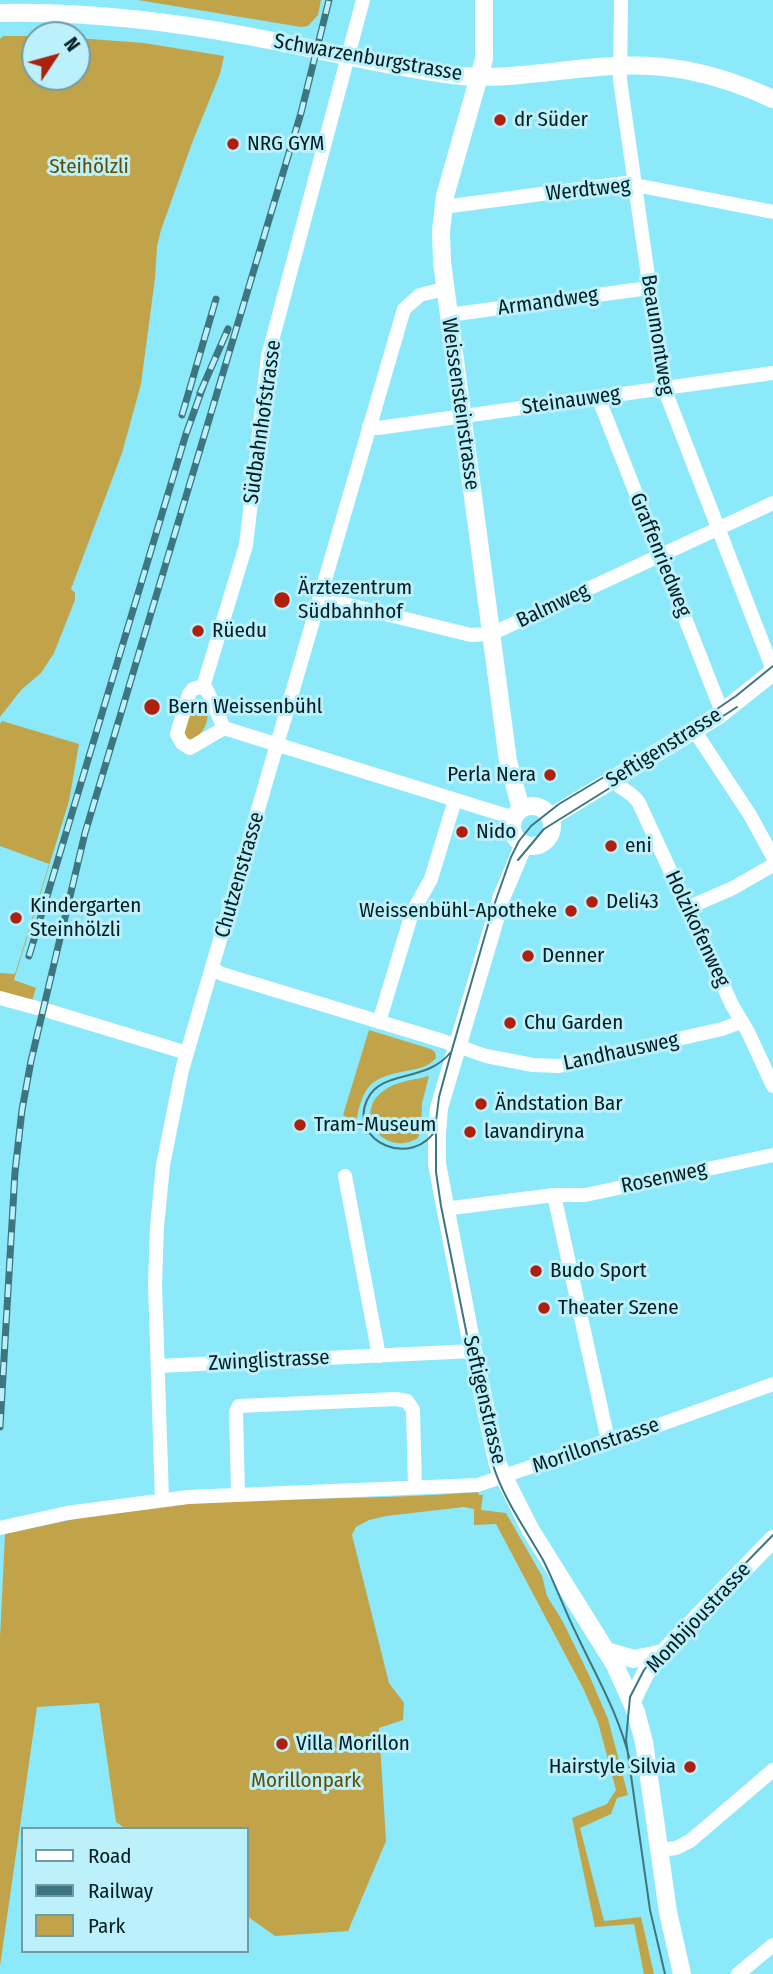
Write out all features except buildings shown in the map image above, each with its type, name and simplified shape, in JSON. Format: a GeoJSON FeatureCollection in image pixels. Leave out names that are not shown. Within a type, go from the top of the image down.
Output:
{"type":"FeatureCollection","features":[{"type":"Feature","properties":{"kind":"main road","name":"Weissensteinstrasse"},"geometry":{"type":"LineString","coordinates":[[484,0],[485,46],[480,76],[443,207],[441,231],[444,289],[508,761],[518,814]]}},
{"type":"Feature","properties":{"kind":"main road","name":"Schwarzenburgstrasse"},"geometry":{"type":"LineString","coordinates":[[0,13],[52,13],[153,21],[446,75],[519,76],[620,66],[661,66],[731,80],[773,99]]}},
{"type":"Feature","properties":{"kind":"main road","name":"Seftigenstrasse"},"geometry":{"type":"LineString","coordinates":[[551,817],[722,712],[773,671]]}},
{"type":"Feature","properties":{"kind":"main road"},"geometry":{"type":"LineString","coordinates":[[531,806],[538,807],[551,817],[552,829],[546,841],[536,846],[524,844],[514,835],[518,814],[531,806]]}},
{"type":"Feature","properties":{"kind":"main road","name":"Seftigenstrasse"},"geometry":{"type":"LineString","coordinates":[[524,844],[502,896],[439,1108],[437,1164],[495,1458],[503,1478],[557,1575],[606,1651],[632,1701],[644,1742],[668,1913],[682,1974]]}},
{"type":"Feature","properties":{"kind":"main road","name":"Monbijoustrasse"},"geometry":{"type":"LineString","coordinates":[[632,1701],[645,1674],[663,1653],[773,1539]]}},
{"type":"Feature","properties":{"kind":"main road"},"geometry":{"type":"LineString","coordinates":[[606,1651],[634,1659],[663,1653]]}},
{"type":"Feature","properties":{"kind":"street","name":"Schwarzenburgstrasse"},"geometry":{"type":"LineString","coordinates":[[356,34],[363,0]]}},
{"type":"Feature","properties":{"kind":"street","name":"Beaumontweg"},"geometry":{"type":"LineString","coordinates":[[621,0],[620,66],[664,388],[773,671]]}},
{"type":"Feature","properties":{"kind":"street","name":"Südbahnhofstrasse"},"geometry":{"type":"LineString","coordinates":[[224,728],[190,748],[185,746],[177,734],[189,694],[193,689],[203,687],[246,545],[268,356],[356,34]]}},
{"type":"Feature","properties":{"kind":"street","name":"Werdtweg"},"geometry":{"type":"LineString","coordinates":[[443,207],[625,183],[773,212]]}},
{"type":"Feature","properties":{"kind":"street","name":"Armandweg"},"geometry":{"type":"LineString","coordinates":[[448,316],[649,288]]}},
{"type":"Feature","properties":{"kind":"street","name":"Chutzenstrasse"},"geometry":{"type":"LineString","coordinates":[[162,1500],[155,1284],[158,1206],[167,1139],[187,1053],[404,309],[421,295],[444,289]]}},
{"type":"Feature","properties":{"kind":"street","name":"Steinauweg"},"geometry":{"type":"LineString","coordinates":[[369,427],[462,417],[773,373]]}},
{"type":"Feature","properties":{"kind":"street","name":"Graffenriedweg"},"geometry":{"type":"LineString","coordinates":[[598,397],[722,712]]}},
{"type":"Feature","properties":{"kind":"street","name":"Balmweg"},"geometry":{"type":"LineString","coordinates":[[320,597],[471,635],[491,634],[773,503]]}},
{"type":"Feature","properties":{"kind":"street"},"geometry":{"type":"LineString","coordinates":[[203,687],[209,693],[224,728],[455,800],[518,814]]}},
{"type":"Feature","properties":{"kind":"street"},"geometry":{"type":"LineString","coordinates":[[694,730],[750,815],[773,857]]}},
{"type":"Feature","properties":{"kind":"street","name":"Holzikofenweg"},"geometry":{"type":"LineString","coordinates":[[613,779],[619,788],[632,795],[639,803],[773,1086]]}},
{"type":"Feature","properties":{"kind":"street"},"geometry":{"type":"LineString","coordinates":[[379,1022],[412,913],[431,879],[455,800]]}},
{"type":"Feature","properties":{"kind":"street"},"geometry":{"type":"LineString","coordinates":[[687,908],[733,888],[773,865]]}},
{"type":"Feature","properties":{"kind":"street","name":"Landhausweg"},"geometry":{"type":"LineString","coordinates":[[212,969],[458,1047],[510,1060],[559,1066],[722,1029],[741,1021]]}},
{"type":"Feature","properties":{"kind":"street"},"geometry":{"type":"LineString","coordinates":[[0,998],[187,1053]]}},
{"type":"Feature","properties":{"kind":"street","name":"Rosenweg"},"geometry":{"type":"LineString","coordinates":[[444,1209],[554,1195],[585,1195],[773,1155]]}},
{"type":"Feature","properties":{"kind":"street"},"geometry":{"type":"LineString","coordinates":[[345,1176],[379,1356]]}},
{"type":"Feature","properties":{"kind":"street"},"geometry":{"type":"LineString","coordinates":[[554,1195],[608,1440]]}},
{"type":"Feature","properties":{"kind":"street","name":"Zwinglistrasse"},"geometry":{"type":"LineString","coordinates":[[158,1366],[473,1351]]}},
{"type":"Feature","properties":{"kind":"street","name":"Morillonstrasse"},"geometry":{"type":"LineString","coordinates":[[0,1528],[67,1513],[238,1493],[478,1485],[608,1440],[637,1433],[773,1384]]}},
{"type":"Feature","properties":{"kind":"street"},"geometry":{"type":"LineString","coordinates":[[238,1493],[236,1412],[239,1406],[396,1399],[407,1401],[413,1410],[415,1487]]}},
{"type":"Feature","properties":{"kind":"street"},"geometry":{"type":"LineString","coordinates":[[659,1850],[680,1847],[693,1839],[773,1770]]}},
{"type":"Feature","properties":{"kind":"street"},"geometry":{"type":"LineString","coordinates":[[738,1974],[773,1945]]}},
{"type":"Feature","properties":{"kind":"green space"},"geometry":{"type":"Polygon","coordinates":[[[138,0],[321,0],[318,15],[308,26],[301,27],[138,0]]]}},
{"type":"Feature","properties":{"kind":"green space","name":"Steihölzli"},"geometry":{"type":"Polygon","coordinates":[[[3,36],[21,36],[21,91],[91,91],[91,39],[144,43],[224,56],[220,74],[161,230],[141,384],[122,453],[71,589],[75,593],[75,600],[54,653],[41,673],[21,690],[0,717],[0,39],[3,36]]]}},
{"type":"Feature","properties":{"kind":"green space"},"geometry":{"type":"Polygon","coordinates":[[[197,700],[203,701],[208,717],[204,728],[192,740],[187,739],[183,732],[191,704],[197,700]]]}},
{"type":"Feature","properties":{"kind":"green space"},"geometry":{"type":"Polygon","coordinates":[[[2,721],[79,744],[69,801],[14,980],[36,988],[32,1001],[0,992],[0,973],[15,974],[49,864],[0,846],[2,721]]]}},
{"type":"Feature","properties":{"kind":"green space"},"geometry":{"type":"Polygon","coordinates":[[[369,1030],[431,1049],[436,1058],[425,1066],[388,1075],[373,1083],[363,1096],[357,1118],[352,1121],[343,1115],[369,1030]]]}},
{"type":"Feature","properties":{"kind":"green space"},"geometry":{"type":"Polygon","coordinates":[[[429,1076],[422,1103],[418,1138],[406,1143],[384,1139],[372,1122],[370,1112],[374,1101],[383,1091],[394,1085],[429,1076]]]}},
{"type":"Feature","properties":{"kind":"green space","name":"Morillonpark"},"geometry":{"type":"Polygon","coordinates":[[[478,1492],[483,1495],[481,1510],[506,1513],[542,1576],[547,1596],[563,1622],[608,1719],[628,1795],[617,1798],[611,1814],[580,1828],[604,1921],[641,1917],[654,1974],[644,1974],[634,1924],[595,1927],[572,1818],[607,1804],[616,1790],[598,1722],[584,1690],[496,1524],[474,1525],[474,1509],[464,1507],[369,1520],[356,1527],[352,1535],[389,1683],[404,1703],[403,1720],[379,1728],[386,1841],[348,1931],[275,1936],[248,1917],[248,1827],[123,1827],[116,1822],[99,1703],[37,1707],[0,1966],[0,1638],[5,1534],[104,1513],[163,1505],[242,1500],[400,1497],[478,1492]]]}},
{"type":"Feature","properties":{"kind":"tram line"},"geometry":{"type":"LineString","coordinates":[[630,1761],[620,1727],[606,1695],[543,1560],[509,1502],[493,1465],[436,1172],[439,1097],[492,911],[519,841],[531,826],[559,804],[714,711],[773,666]]}},
{"type":"Feature","properties":{"kind":"tram line"},"geometry":{"type":"LineString","coordinates":[[688,739],[737,707]]}},
{"type":"Feature","properties":{"kind":"tram line"},"geometry":{"type":"LineString","coordinates":[[518,860],[544,829],[637,771]]}},
{"type":"Feature","properties":{"kind":"tram line"},"geometry":{"type":"LineString","coordinates":[[437,1128],[426,1141],[399,1149],[386,1146],[374,1138],[367,1128],[364,1115],[367,1100],[382,1084],[429,1069],[450,1053]]}},
{"type":"Feature","properties":{"kind":"tram line"},"geometry":{"type":"LineString","coordinates":[[665,1974],[650,1910],[626,1740],[630,1697],[644,1670],[656,1655],[773,1535]]}},
{"type":"Feature","properties":{"kind":"railway"},"geometry":{"type":"LineString","coordinates":[[0,1427],[15,1172],[31,1061],[85,833],[301,113],[329,0]]}},
{"type":"Feature","properties":{"kind":"railway"},"geometry":{"type":"LineString","coordinates":[[182,415],[216,299]]}},
{"type":"Feature","properties":{"kind":"railway"},"geometry":{"type":"LineString","coordinates":[[200,393],[228,329]]}},
{"type":"Feature","properties":{"kind":"railway"},"geometry":{"type":"LineString","coordinates":[[29,956],[186,434],[204,384]]}},
{"type":"Feature","properties":{"kind":"place","name":"dr Süder"},"geometry":{"type":"Point","coordinates":[500,120]}},
{"type":"Feature","properties":{"kind":"place","name":"NRG GYM"},"geometry":{"type":"Point","coordinates":[233,144]}},
{"type":"Feature","properties":{"kind":"place","name":"Ärztezentrum Südbahnhof"},"geometry":{"type":"Point","coordinates":[282,600]}},
{"type":"Feature","properties":{"kind":"place","name":"Rüedu"},"geometry":{"type":"Point","coordinates":[198,631]}},
{"type":"Feature","properties":{"kind":"place","name":"Bern Weissenbühl"},"geometry":{"type":"Point","coordinates":[152,707]}},
{"type":"Feature","properties":{"kind":"place","name":"Perla Nera"},"geometry":{"type":"Point","coordinates":[550,775]}},
{"type":"Feature","properties":{"kind":"place","name":"Nido"},"geometry":{"type":"Point","coordinates":[462,832]}},
{"type":"Feature","properties":{"kind":"place","name":"eni"},"geometry":{"type":"Point","coordinates":[611,846]}},
{"type":"Feature","properties":{"kind":"place","name":"Deli43"},"geometry":{"type":"Point","coordinates":[592,902]}},
{"type":"Feature","properties":{"kind":"place","name":"Weissenbühl-Apotheke"},"geometry":{"type":"Point","coordinates":[571,911]}},
{"type":"Feature","properties":{"kind":"place","name":"Kindergarten Steinhölzli"},"geometry":{"type":"Point","coordinates":[16,918]}},
{"type":"Feature","properties":{"kind":"place","name":"Denner"},"geometry":{"type":"Point","coordinates":[528,956]}},
{"type":"Feature","properties":{"kind":"place","name":"Chu Garden"},"geometry":{"type":"Point","coordinates":[510,1023]}},
{"type":"Feature","properties":{"kind":"place","name":"Ändstation Bar"},"geometry":{"type":"Point","coordinates":[481,1104]}},
{"type":"Feature","properties":{"kind":"place","name":"Tram-Museum"},"geometry":{"type":"Point","coordinates":[300,1125]}},
{"type":"Feature","properties":{"kind":"place","name":"lavandiryna"},"geometry":{"type":"Point","coordinates":[470,1132]}},
{"type":"Feature","properties":{"kind":"place","name":"Budo Sport"},"geometry":{"type":"Point","coordinates":[536,1271]}},
{"type":"Feature","properties":{"kind":"place","name":"Theater Szene"},"geometry":{"type":"Point","coordinates":[544,1308]}},
{"type":"Feature","properties":{"kind":"place","name":"Villa Morillon"},"geometry":{"type":"Point","coordinates":[282,1744]}},
{"type":"Feature","properties":{"kind":"place","name":"Hairstyle Silvia"},"geometry":{"type":"Point","coordinates":[690,1767]}}]}
